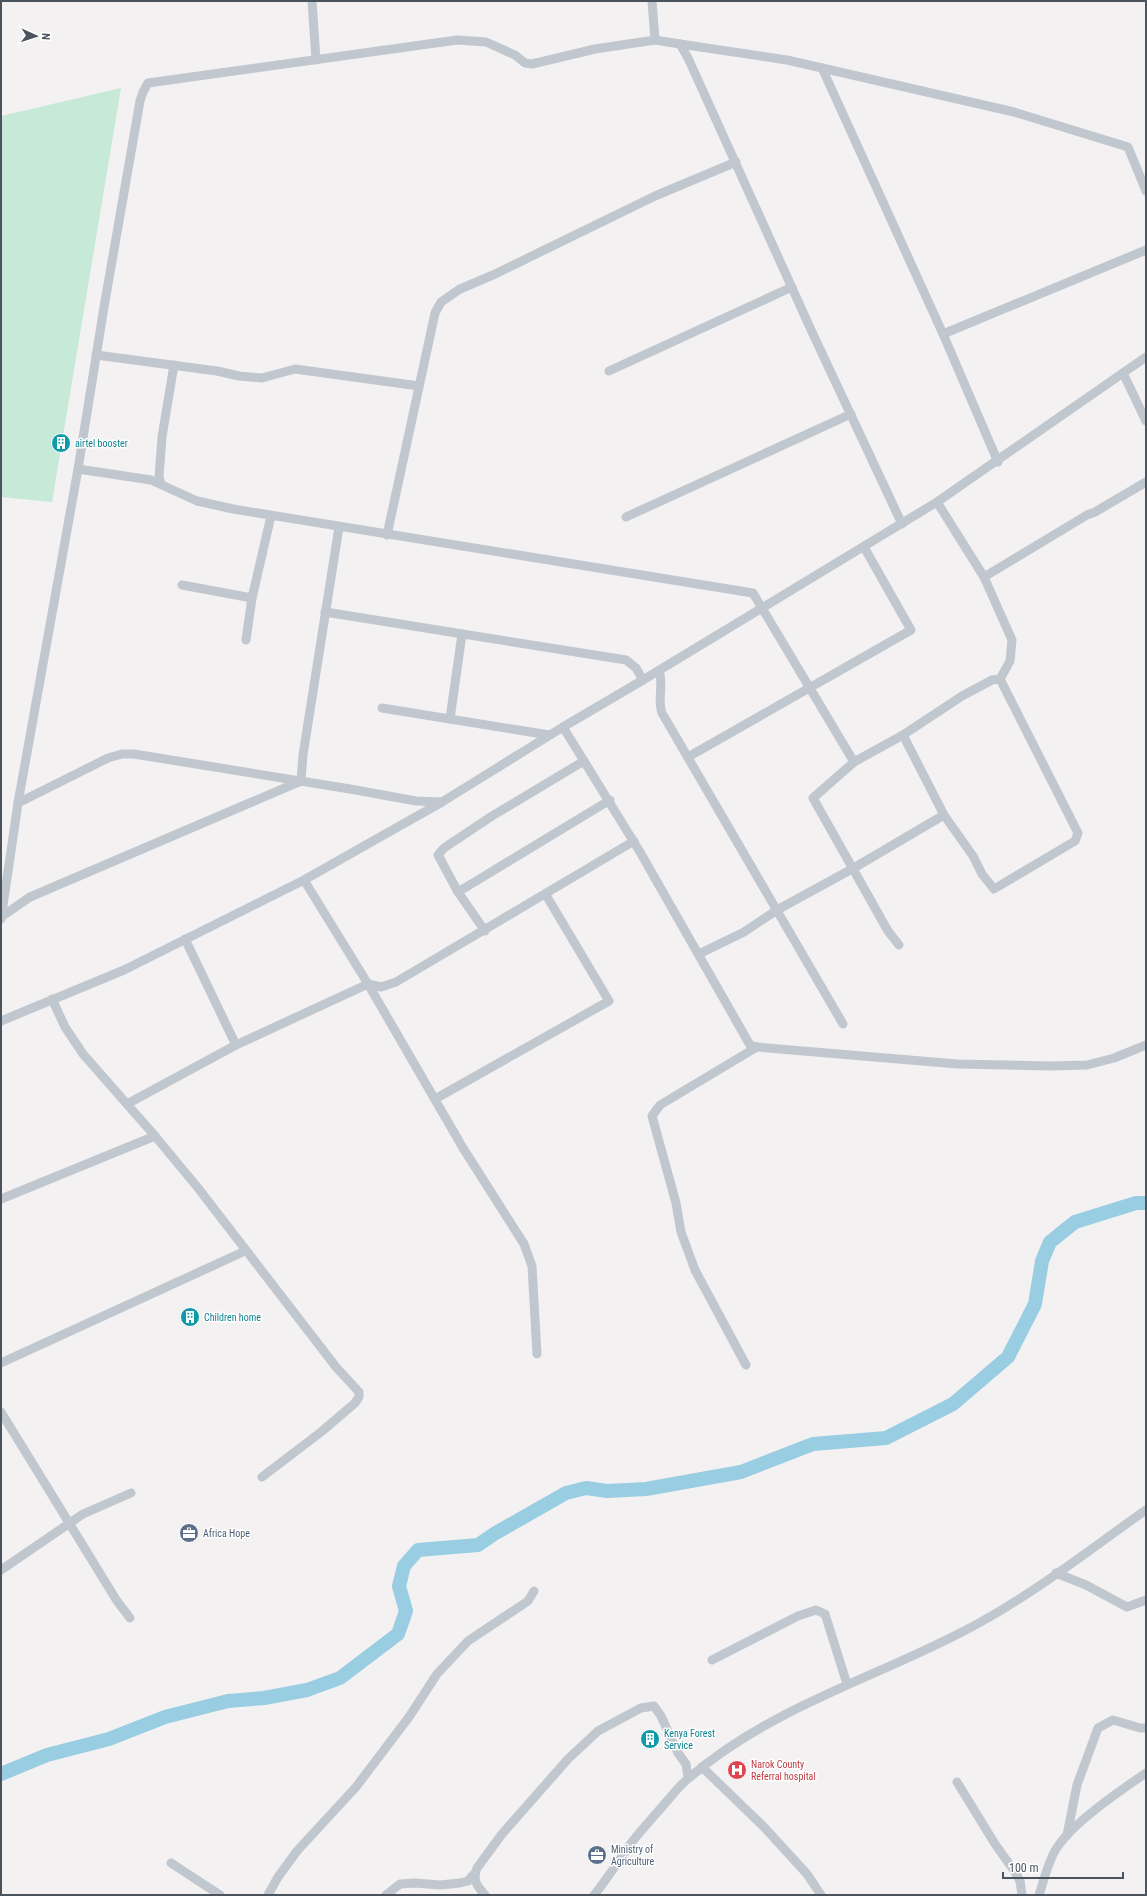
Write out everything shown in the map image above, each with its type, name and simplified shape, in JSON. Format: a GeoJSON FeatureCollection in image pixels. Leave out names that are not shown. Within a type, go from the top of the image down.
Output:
{"type":"FeatureCollection","features":[{"type":"Feature","properties":{"kind":"street"},"geometry":{"type":"LineString","coordinates":[[312,1],[316,60]]}},
{"type":"Feature","properties":{"kind":"street"},"geometry":{"type":"LineString","coordinates":[[652,1],[655,40]]}},
{"type":"Feature","properties":{"kind":"street"},"geometry":{"type":"LineString","coordinates":[[1,918],[18,803],[78,469],[140,101],[142,92],[148,83],[457,40],[486,42],[515,55],[525,63],[532,64],[594,49],[655,40],[787,60],[1014,112],[1128,147],[1146,191]]}},
{"type":"Feature","properties":{"kind":"street"},"geometry":{"type":"LineString","coordinates":[[680,44],[688,58],[902,524]]}},
{"type":"Feature","properties":{"kind":"street"},"geometry":{"type":"LineString","coordinates":[[822,68],[943,334],[998,462]]}},
{"type":"Feature","properties":{"kind":"street"},"geometry":{"type":"LineString","coordinates":[[387,535],[435,313],[441,302],[460,289],[493,275],[655,196],[736,162]]}},
{"type":"Feature","properties":{"kind":"street"},"geometry":{"type":"LineString","coordinates":[[943,334],[1146,250]]}},
{"type":"Feature","properties":{"kind":"street"},"geometry":{"type":"LineString","coordinates":[[609,371],[792,287]]}},
{"type":"Feature","properties":{"kind":"street"},"geometry":{"type":"LineString","coordinates":[[96,355],[217,371],[239,376],[262,378],[295,369],[419,386]]}},
{"type":"Feature","properties":{"kind":"street"},"geometry":{"type":"LineString","coordinates":[[1,1021],[124,970],[304,880],[442,802],[563,727],[659,671],[937,502],[998,462],[1146,357]]}},
{"type":"Feature","properties":{"kind":"street"},"geometry":{"type":"LineString","coordinates":[[160,484],[159,477],[162,438],[174,365]]}},
{"type":"Feature","properties":{"kind":"street"},"geometry":{"type":"LineString","coordinates":[[1123,373],[1146,421]]}},
{"type":"Feature","properties":{"kind":"street"},"geometry":{"type":"LineString","coordinates":[[626,517],[851,414]]}},
{"type":"Feature","properties":{"kind":"street"},"geometry":{"type":"LineString","coordinates":[[78,469],[151,480],[197,501],[272,516],[747,592],[756,596],[854,762]]}},
{"type":"Feature","properties":{"kind":"street"},"geometry":{"type":"LineString","coordinates":[[984,577],[1087,515],[1095,512],[1146,482]]}},
{"type":"Feature","properties":{"kind":"street"},"geometry":{"type":"LineString","coordinates":[[937,502],[984,577],[1012,640],[1010,662],[1000,679]]}},
{"type":"Feature","properties":{"kind":"street"},"geometry":{"type":"LineString","coordinates":[[246,640],[252,598],[272,516]]}},
{"type":"Feature","properties":{"kind":"street"},"geometry":{"type":"LineString","coordinates":[[301,781],[302,755],[339,527]]}},
{"type":"Feature","properties":{"kind":"street"},"geometry":{"type":"LineString","coordinates":[[688,757],[911,630],[864,547]]}},
{"type":"Feature","properties":{"kind":"street"},"geometry":{"type":"LineString","coordinates":[[182,585],[252,598]]}},
{"type":"Feature","properties":{"kind":"street"},"geometry":{"type":"LineString","coordinates":[[325,612],[626,660],[636,668],[643,680]]}},
{"type":"Feature","properties":{"kind":"street"},"geometry":{"type":"LineString","coordinates":[[450,719],[462,634]]}},
{"type":"Feature","properties":{"kind":"street"},"geometry":{"type":"LineString","coordinates":[[659,671],[662,678],[662,689],[659,705],[662,713],[843,1024]]}},
{"type":"Feature","properties":{"kind":"street"},"geometry":{"type":"LineString","coordinates":[[900,945],[888,930],[813,798],[854,762],[903,735],[962,696],[992,680],[1000,679]]}},
{"type":"Feature","properties":{"kind":"street"},"geometry":{"type":"LineString","coordinates":[[903,735],[944,815],[972,856],[982,874],[994,889],[1075,841],[1078,833],[1000,679]]}},
{"type":"Feature","properties":{"kind":"street"},"geometry":{"type":"LineString","coordinates":[[382,708],[549,736]]}},
{"type":"Feature","properties":{"kind":"street"},"geometry":{"type":"LineString","coordinates":[[563,727],[634,841],[750,1045],[757,1047],[957,1064],[1051,1066],[1087,1065],[1114,1058],[1146,1045]]}},
{"type":"Feature","properties":{"kind":"street"},"geometry":{"type":"LineString","coordinates":[[18,803],[108,758],[122,754],[134,754],[416,801],[442,802]]}},
{"type":"Feature","properties":{"kind":"street"},"geometry":{"type":"LineString","coordinates":[[485,931],[458,892],[438,855],[444,848],[492,816],[584,761]]}},
{"type":"Feature","properties":{"kind":"street"},"geometry":{"type":"LineString","coordinates":[[1,918],[30,897],[301,781]]}},
{"type":"Feature","properties":{"kind":"street"},"geometry":{"type":"LineString","coordinates":[[458,892],[609,800]]}},
{"type":"Feature","properties":{"kind":"street"},"geometry":{"type":"LineString","coordinates":[[698,954],[744,932],[777,910],[852,869],[944,815]]}},
{"type":"Feature","properties":{"kind":"street"},"geometry":{"type":"LineString","coordinates":[[127,1104],[236,1045],[368,984],[375,987],[388,986],[485,931],[634,841]]}},
{"type":"Feature","properties":{"kind":"street"},"geometry":{"type":"LineString","coordinates":[[304,880],[368,984],[435,1100],[524,1244],[529,1256],[533,1281],[537,1354]]}},
{"type":"Feature","properties":{"kind":"street"},"geometry":{"type":"LineString","coordinates":[[435,1100],[609,1001],[546,895]]}},
{"type":"Feature","properties":{"kind":"street"},"geometry":{"type":"LineString","coordinates":[[185,939],[236,1045]]}},
{"type":"Feature","properties":{"kind":"street"},"geometry":{"type":"LineString","coordinates":[[52,999],[65,1027],[83,1054],[155,1136],[198,1188],[245,1251],[336,1367],[356,1388],[359,1394],[355,1402],[321,1432],[262,1477]]}},
{"type":"Feature","properties":{"kind":"street"},"geometry":{"type":"LineString","coordinates":[[746,1365],[695,1270],[681,1232],[676,1203],[652,1116],[660,1105],[757,1047]]}},
{"type":"Feature","properties":{"kind":"street"},"geometry":{"type":"LineString","coordinates":[[1,1199],[155,1136]]}},
{"type":"Feature","properties":{"kind":"street"},"geometry":{"type":"LineString","coordinates":[[1,1363],[245,1251]]}},
{"type":"Feature","properties":{"kind":"street"},"geometry":{"type":"LineString","coordinates":[[1,1412],[117,1601],[130,1618]]}},
{"type":"Feature","properties":{"kind":"street"},"geometry":{"type":"LineString","coordinates":[[1,1570],[83,1514],[131,1492]]}},
{"type":"Feature","properties":{"kind":"street"},"geometry":{"type":"LineString","coordinates":[[594,1895],[613,1872],[633,1841],[688,1778],[732,1744],[760,1727],[847,1684],[911,1658],[976,1625],[1056,1573],[1146,1510]]}},
{"type":"Feature","properties":{"kind":"street"},"geometry":{"type":"LineString","coordinates":[[1056,1573],[1086,1585],[1127,1607],[1146,1600]]}},
{"type":"Feature","properties":{"kind":"street"},"geometry":{"type":"LineString","coordinates":[[268,1895],[278,1877],[297,1851],[356,1787],[409,1717],[437,1674],[468,1641],[528,1601],[534,1592]]}},
{"type":"Feature","properties":{"kind":"street"},"geometry":{"type":"LineString","coordinates":[[712,1660],[798,1616],[816,1610],[821,1610],[825,1614],[847,1684]]}},
{"type":"Feature","properties":{"kind":"street"},"geometry":{"type":"LineString","coordinates":[[386,1895],[400,1884],[440,1885],[468,1881],[502,1834],[568,1759],[598,1731],[641,1708],[654,1706],[661,1716],[678,1753],[686,1764],[688,1778]]}},
{"type":"Feature","properties":{"kind":"street"},"geometry":{"type":"LineString","coordinates":[[1067,1836],[1077,1784],[1098,1728],[1114,1720],[1140,1728],[1146,1728]]}},
{"type":"Feature","properties":{"kind":"street"},"geometry":{"type":"LineString","coordinates":[[702,1767],[765,1828],[807,1874],[821,1895]]}},
{"type":"Feature","properties":{"kind":"street"},"geometry":{"type":"LineString","coordinates":[[1039,1895],[1052,1856],[1057,1847],[1074,1827],[1146,1773]]}},
{"type":"Feature","properties":{"kind":"street"},"geometry":{"type":"LineString","coordinates":[[957,1782],[995,1844],[1016,1872],[1020,1881],[1022,1895]]}},
{"type":"Feature","properties":{"kind":"street"},"geometry":{"type":"LineString","coordinates":[[171,1863],[220,1895]]}},
{"type":"Feature","properties":{"kind":"street"},"geometry":{"type":"LineString","coordinates":[[474,1874],[477,1886],[485,1895]]}},
{"type":"Feature","properties":{"kind":"green space"},"geometry":{"type":"Polygon","coordinates":[[[121,88],[52,502],[1,497],[1,116],[121,88]]]}},
{"type":"Feature","properties":{"kind":"waterway"},"geometry":{"type":"LineString","coordinates":[[1,1774],[47,1755],[109,1739],[165,1717],[228,1701],[264,1698],[307,1690],[340,1678],[398,1634],[406,1611],[399,1586],[404,1566],[418,1550],[478,1545],[494,1534],[566,1493],[586,1488],[607,1491],[646,1489],[741,1472],[813,1444],[886,1438],[953,1404],[1008,1357],[1035,1304],[1042,1261],[1050,1242],[1075,1222],[1136,1203],[1146,1203]]}},
{"type":"Feature","properties":{"kind":"place","name":"airtel booster"},"geometry":{"type":"Point","coordinates":[61,443]}},
{"type":"Feature","properties":{"kind":"place","name":"Children home"},"geometry":{"type":"Point","coordinates":[190,1317]}},
{"type":"Feature","properties":{"kind":"place","name":"Africa Hope"},"geometry":{"type":"Point","coordinates":[189,1533]}},
{"type":"Feature","properties":{"kind":"place","name":"Kenya Forest Service"},"geometry":{"type":"Point","coordinates":[650,1739]}},
{"type":"Feature","properties":{"kind":"place","name":"Narok County Referral hospital"},"geometry":{"type":"Point","coordinates":[737,1770]}},
{"type":"Feature","properties":{"kind":"place","name":"Ministry of Agriculture"},"geometry":{"type":"Point","coordinates":[597,1855]}}]}
